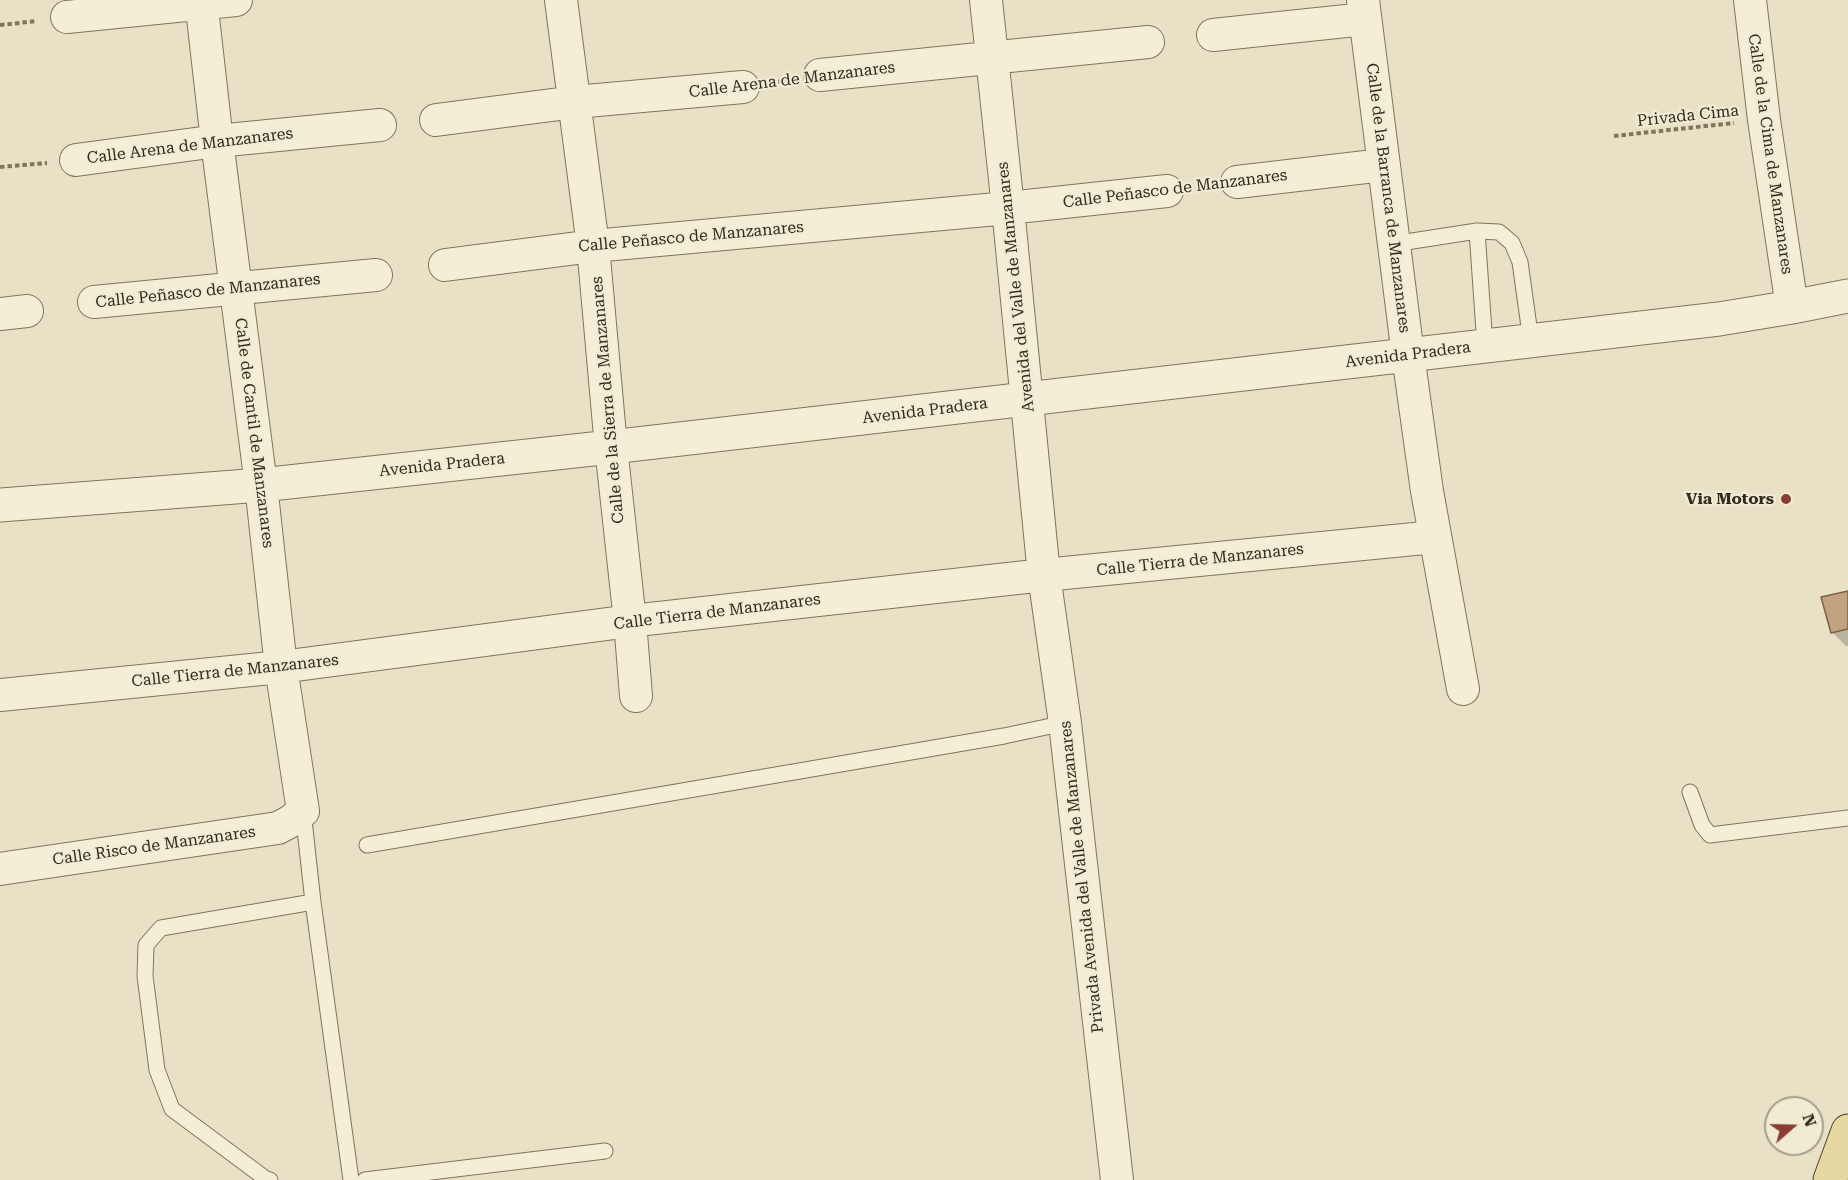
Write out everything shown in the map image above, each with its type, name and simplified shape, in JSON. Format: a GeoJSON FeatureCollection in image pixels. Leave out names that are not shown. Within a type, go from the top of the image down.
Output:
{"type":"FeatureCollection","features":[{"type":"Feature","properties":{"kind":"main road"},"geometry":{"type":"LineString","coordinates":[[1830,1180],[1848,1131]]}},
{"type":"Feature","properties":{"kind":"street"},"geometry":{"type":"LineString","coordinates":[[67,18],[236,0]]}},
{"type":"Feature","properties":{"kind":"street","name":"Calle de la Sierra de Manzanares"},"geometry":{"type":"LineString","coordinates":[[561,0],[593,246],[636,696]]}},
{"type":"Feature","properties":{"kind":"street","name":"Avenida del Valle de Manzanares"},"geometry":{"type":"LineString","coordinates":[[986,0],[1044,575]]}},
{"type":"Feature","properties":{"kind":"street","name":"Calle de la Cima de Manzanares"},"geometry":{"type":"LineString","coordinates":[[1750,0],[1764,120],[1792,307]]}},
{"type":"Feature","properties":{"kind":"street","name":"Calle de Cantil de Manzanares"},"geometry":{"type":"LineString","coordinates":[[202,2],[281,667],[304,821]]}},
{"type":"Feature","properties":{"kind":"street"},"geometry":{"type":"LineString","coordinates":[[1213,35],[1364,10]]}},
{"type":"Feature","properties":{"kind":"street","name":"Calle de la Barranca de Manzanares"},"geometry":{"type":"LineString","coordinates":[[1364,10],[1408,355],[1435,537],[1463,689]]}},
{"type":"Feature","properties":{"kind":"street","name":"Calle Arena de Manzanares"},"geometry":{"type":"LineString","coordinates":[[820,75],[1148,42]]}},
{"type":"Feature","properties":{"kind":"street","name":"Calle Arena de Manzanares"},"geometry":{"type":"LineString","coordinates":[[436,120],[575,102],[743,87]]}},
{"type":"Feature","properties":{"kind":"street","name":"Calle Arena de Manzanares"},"geometry":{"type":"LineString","coordinates":[[76,160],[217,141],[380,125]]}},
{"type":"Feature","properties":{"kind":"street","name":"Calle Peñasco de Manzanares"},"geometry":{"type":"LineString","coordinates":[[1237,182],[1383,165]]}},
{"type":"Feature","properties":{"kind":"street","name":"Calle Peñasco de Manzanares"},"geometry":{"type":"LineString","coordinates":[[445,266],[593,246],[1167,191]]}},
{"type":"Feature","properties":{"kind":"street","name":"Calle Peñasco de Manzanares"},"geometry":{"type":"LineString","coordinates":[[94,302],[376,275]]}},
{"type":"Feature","properties":{"kind":"street","name":"Avenida Pradera"},"geometry":{"type":"LineString","coordinates":[[0,505],[261,484],[611,447],[1719,319],[1848,296]]}},
{"type":"Feature","properties":{"kind":"street","name":"Calle Tierra de Manzanares"},"geometry":{"type":"LineString","coordinates":[[0,695],[281,667],[630,621],[1044,575],[1435,537]]}},
{"type":"Feature","properties":{"kind":"street","name":"Privada Avenida del Valle de Manzanares"},"geometry":{"type":"LineString","coordinates":[[1044,575],[1065,723],[1116,1180]]}},
{"type":"Feature","properties":{"kind":"street","name":"Calle Risco de Manzanares"},"geometry":{"type":"LineString","coordinates":[[0,869],[278,828],[291,821],[304,821]]}},
{"type":"Feature","properties":{"kind":"lane"},"geometry":{"type":"LineString","coordinates":[[1477,231],[1485,346]]}},
{"type":"Feature","properties":{"kind":"lane"},"geometry":{"type":"LineString","coordinates":[[1393,244],[1477,231],[1499,232],[1512,243],[1520,262],[1531,341]]}},
{"type":"Feature","properties":{"kind":"lane"},"geometry":{"type":"LineString","coordinates":[[367,845],[992,738],[1065,723]]}},
{"type":"Feature","properties":{"kind":"lane"},"geometry":{"type":"LineString","coordinates":[[1690,792],[1702,825],[1710,835],[1848,818]]}},
{"type":"Feature","properties":{"kind":"lane"},"geometry":{"type":"LineString","coordinates":[[304,821],[351,1180]]}},
{"type":"Feature","properties":{"kind":"lane"},"geometry":{"type":"LineString","coordinates":[[270,1180],[172,1109],[157,1070],[145,976],[146,945],[161,928],[313,902]]}},
{"type":"Feature","properties":{"kind":"lane"},"geometry":{"type":"LineString","coordinates":[[365,1180],[605,1151]]}},
{"type":"Feature","properties":{"kind":"path"},"geometry":{"type":"LineString","coordinates":[[0,25],[67,18]]}},
{"type":"Feature","properties":{"kind":"path","name":"Calle Arena de Manzanares"},"geometry":{"type":"LineString","coordinates":[[743,87],[820,75]]}},
{"type":"Feature","properties":{"kind":"path","name":"Privada Cima"},"geometry":{"type":"LineString","coordinates":[[1614,136],[1764,120]]}},
{"type":"Feature","properties":{"kind":"path","name":"Calle Arena de Manzanares"},"geometry":{"type":"LineString","coordinates":[[0,167],[76,160]]}},
{"type":"Feature","properties":{"kind":"building"},"geometry":{"type":"Polygon","coordinates":[[[1848,591],[1848,629],[1831,633],[1821,597],[1848,591]]]}},
{"type":"Feature","properties":{"kind":"place","name":"Via Motors"},"geometry":{"type":"Point","coordinates":[1786,499]}}]}
